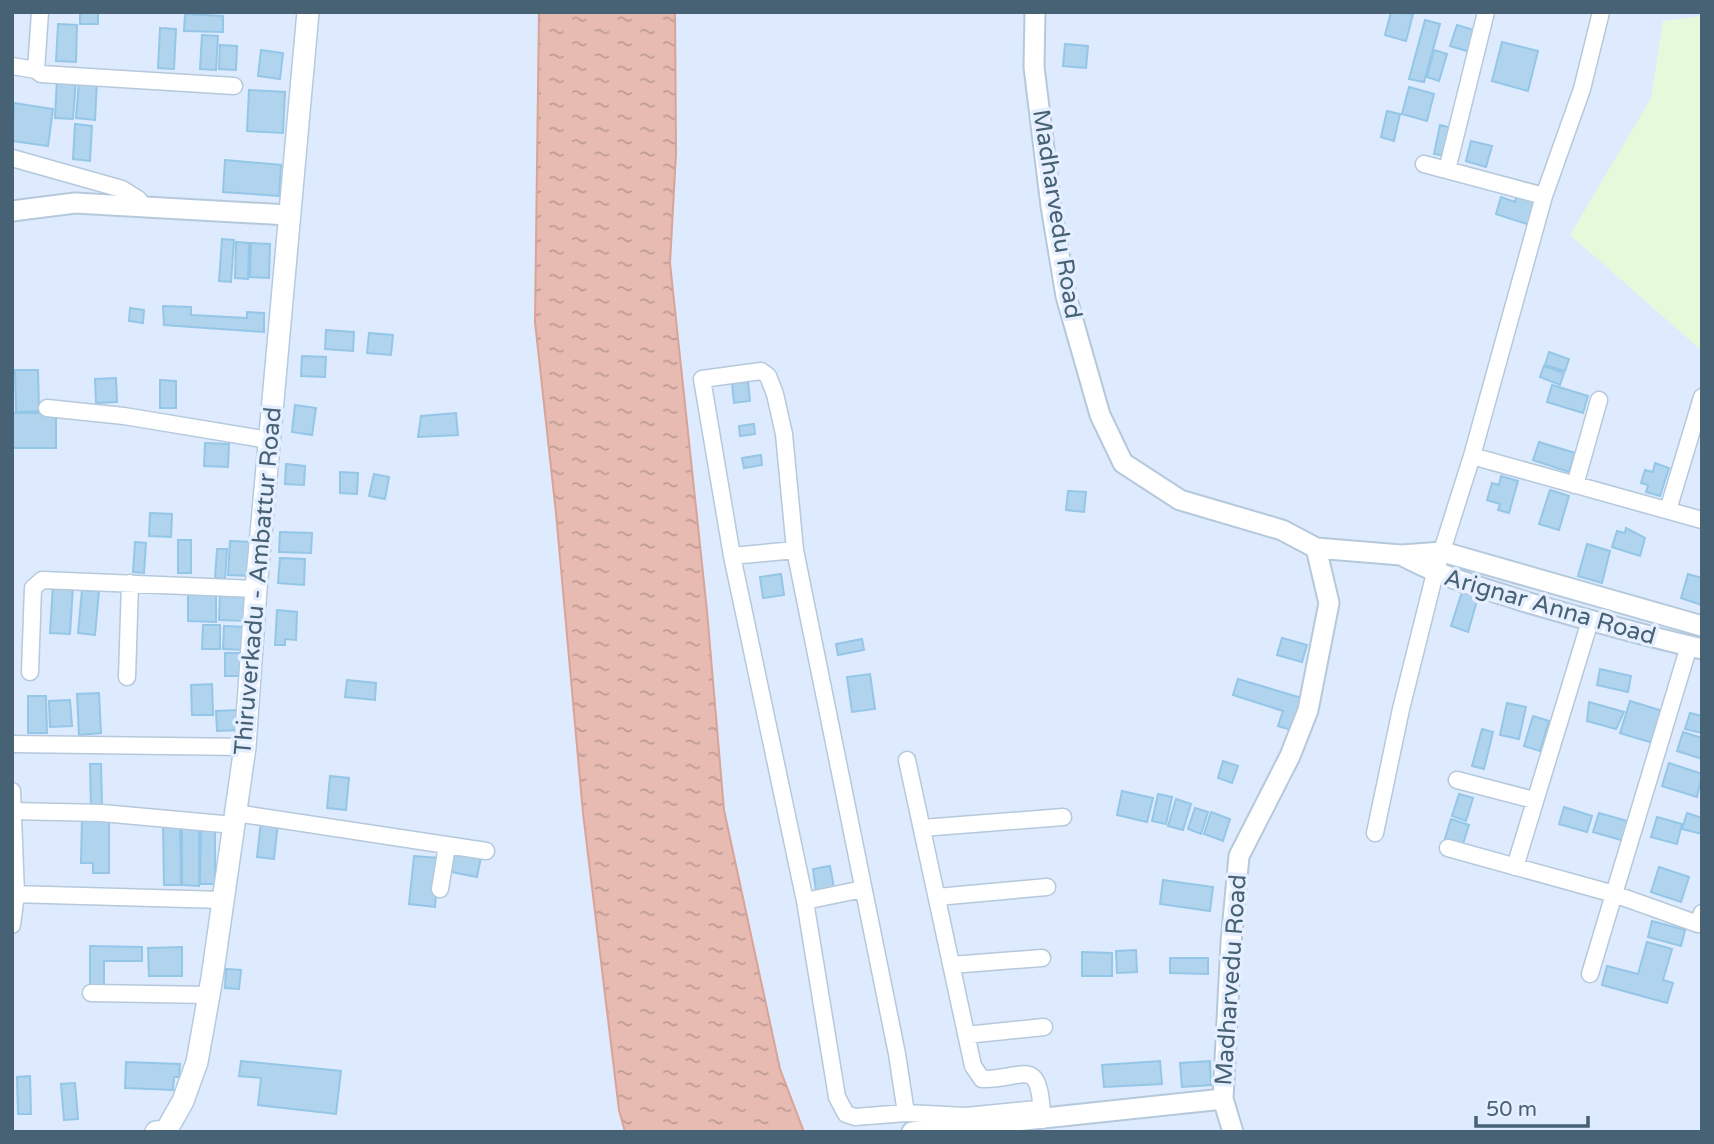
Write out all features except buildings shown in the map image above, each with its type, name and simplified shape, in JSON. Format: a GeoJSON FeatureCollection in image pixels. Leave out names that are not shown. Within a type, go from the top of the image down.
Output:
{"type":"FeatureCollection","features":[{"type":"Feature","properties":{"kind":"main road","name":"Thiruverkadu - Ambattur Road"},"geometry":{"type":"LineString","coordinates":[[163,1131],[183,1101],[197,1062],[245,747],[288,215],[308,12]]}},
{"type":"Feature","properties":{"kind":"street"},"geometry":{"type":"LineString","coordinates":[[36,70],[40,12]]}},
{"type":"Feature","properties":{"kind":"street","name":"Madharvedu Road"},"geometry":{"type":"LineString","coordinates":[[1035,12],[1034,67],[1051,206],[1066,296],[1100,415],[1123,463],[1180,500],[1282,530],[1317,548],[1329,603],[1308,710],[1290,756],[1239,856],[1231,942],[1223,1099],[1233,1132]]}},
{"type":"Feature","properties":{"kind":"street"},"geometry":{"type":"LineString","coordinates":[[1447,170],[1486,12]]}},
{"type":"Feature","properties":{"kind":"street"},"geometry":{"type":"LineString","coordinates":[[1375,832],[1401,709],[1435,573],[1472,456],[1544,196],[1581,89],[1601,12]]}},
{"type":"Feature","properties":{"kind":"street"},"geometry":{"type":"LineString","coordinates":[[12,66],[36,70],[46,76],[234,86]]}},
{"type":"Feature","properties":{"kind":"street"},"geometry":{"type":"LineString","coordinates":[[12,158],[122,189],[138,199],[145,208]]}},
{"type":"Feature","properties":{"kind":"street"},"geometry":{"type":"LineString","coordinates":[[1424,164],[1544,196]]}},
{"type":"Feature","properties":{"kind":"street"},"geometry":{"type":"LineString","coordinates":[[12,211],[75,203],[288,215]]}},
{"type":"Feature","properties":{"kind":"street"},"geometry":{"type":"LineString","coordinates":[[906,1113],[897,1054],[795,550],[785,434],[775,394],[768,376],[761,371],[750,370],[702,379],[732,556],[805,901],[841,1105],[846,1114],[855,1117],[906,1113],[966,1116],[1037,1109],[1042,1116]]}},
{"type":"Feature","properties":{"kind":"street"},"geometry":{"type":"LineString","coordinates":[[1668,510],[1702,397]]}},
{"type":"Feature","properties":{"kind":"street"},"geometry":{"type":"LineString","coordinates":[[1575,485],[1599,400]]}},
{"type":"Feature","properties":{"kind":"street"},"geometry":{"type":"LineString","coordinates":[[47,408],[124,416],[269,440]]}},
{"type":"Feature","properties":{"kind":"street"},"geometry":{"type":"LineString","coordinates":[[1472,456],[1702,520]]}},
{"type":"Feature","properties":{"kind":"street","name":"Arignar Anna Road"},"geometry":{"type":"LineString","coordinates":[[1317,548],[1401,555],[1443,552],[1702,626]]}},
{"type":"Feature","properties":{"kind":"street"},"geometry":{"type":"LineString","coordinates":[[732,556],[795,550]]}},
{"type":"Feature","properties":{"kind":"street","name":"Arignar Anna Road"},"geometry":{"type":"LineString","coordinates":[[1401,555],[1435,573],[1590,621],[1695,648]]}},
{"type":"Feature","properties":{"kind":"street"},"geometry":{"type":"LineString","coordinates":[[30,672],[33,588],[36,583],[130,583],[256,589]]}},
{"type":"Feature","properties":{"kind":"street"},"geometry":{"type":"LineString","coordinates":[[127,677],[130,583]]}},
{"type":"Feature","properties":{"kind":"street"},"geometry":{"type":"LineString","coordinates":[[1515,867],[1590,621]]}},
{"type":"Feature","properties":{"kind":"street"},"geometry":{"type":"LineString","coordinates":[[1590,974],[1695,648]]}},
{"type":"Feature","properties":{"kind":"street"},"geometry":{"type":"LineString","coordinates":[[12,744],[245,747]]}},
{"type":"Feature","properties":{"kind":"street"},"geometry":{"type":"LineString","coordinates":[[907,760],[973,1066],[979,1077],[989,1079],[1027,1073],[1034,1077],[1040,1086],[1042,1116]]}},
{"type":"Feature","properties":{"kind":"street"},"geometry":{"type":"LineString","coordinates":[[1457,780],[1534,800]]}},
{"type":"Feature","properties":{"kind":"street"},"geometry":{"type":"LineString","coordinates":[[12,791],[12,925]]}},
{"type":"Feature","properties":{"kind":"street"},"geometry":{"type":"LineString","coordinates":[[14,811],[235,819],[486,851]]}},
{"type":"Feature","properties":{"kind":"street"},"geometry":{"type":"LineString","coordinates":[[922,828],[1063,817]]}},
{"type":"Feature","properties":{"kind":"street"},"geometry":{"type":"LineString","coordinates":[[439,889],[447,846]]}},
{"type":"Feature","properties":{"kind":"street"},"geometry":{"type":"LineString","coordinates":[[1448,848],[1701,921]]}},
{"type":"Feature","properties":{"kind":"street"},"geometry":{"type":"LineString","coordinates":[[937,897],[1047,887]]}},
{"type":"Feature","properties":{"kind":"street"},"geometry":{"type":"LineString","coordinates":[[805,901],[863,890]]}},
{"type":"Feature","properties":{"kind":"street"},"geometry":{"type":"LineString","coordinates":[[14,894],[223,900]]}},
{"type":"Feature","properties":{"kind":"street"},"geometry":{"type":"LineString","coordinates":[[951,965],[1042,958]]}},
{"type":"Feature","properties":{"kind":"street"},"geometry":{"type":"LineString","coordinates":[[91,993],[209,995]]}},
{"type":"Feature","properties":{"kind":"street"},"geometry":{"type":"LineString","coordinates":[[966,1035],[1044,1027]]}},
{"type":"Feature","properties":{"kind":"street"},"geometry":{"type":"LineString","coordinates":[[912,1132],[1042,1116],[1223,1099]]}},
{"type":"Feature","properties":{"kind":"shaded area"},"geometry":{"type":"Polygon","coordinates":[[[1702,16],[1702,351],[1570,235],[1651,98],[1663,21],[1702,16]]]}},
{"type":"Feature","properties":{"kind":"water"},"geometry":{"type":"Polygon","coordinates":[[[539,12],[675,12],[676,153],[670,263],[707,611],[724,810],[780,1069],[804,1132],[625,1132],[619,1110],[583,813],[556,513],[535,322],[539,12]]]}}]}
